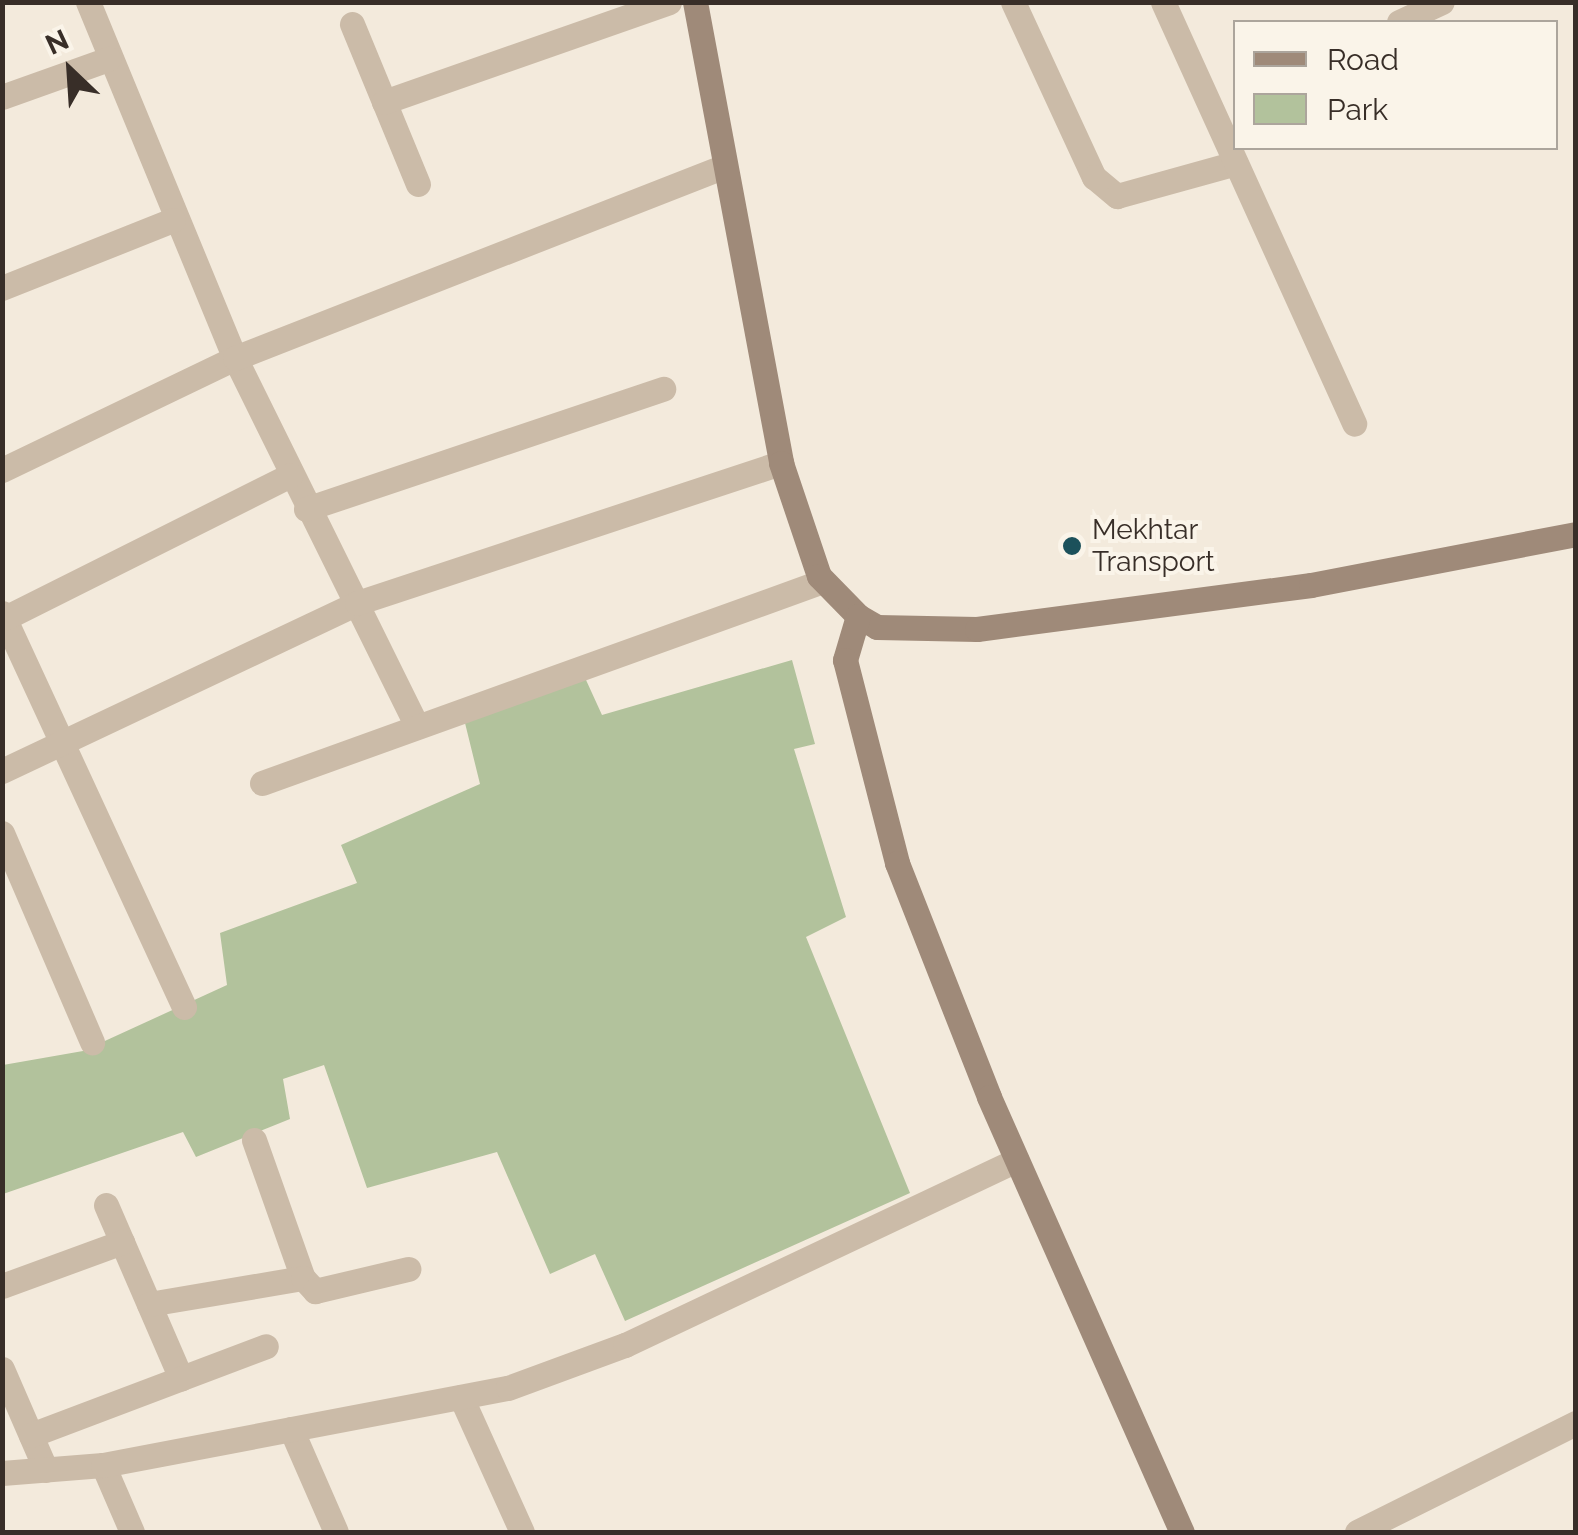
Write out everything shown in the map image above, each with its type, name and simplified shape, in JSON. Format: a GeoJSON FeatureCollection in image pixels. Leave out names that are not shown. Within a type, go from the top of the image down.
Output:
{"type":"FeatureCollection","features":[{"type":"Feature","properties":{"kind":"main road"},"geometry":{"type":"LineString","coordinates":[[695,2],[781,463],[823,582],[858,616],[877,627],[977,630],[1311,585],[1576,534]]}},
{"type":"Feature","properties":{"kind":"main road"},"geometry":{"type":"LineString","coordinates":[[858,616],[846,660],[898,864],[1017,1160],[1182,1532]]}},
{"type":"Feature","properties":{"kind":"street"},"geometry":{"type":"LineString","coordinates":[[88,2],[173,220],[235,358],[417,728]]}},
{"type":"Feature","properties":{"kind":"street"},"geometry":{"type":"LineString","coordinates":[[384,102],[670,2]]}},
{"type":"Feature","properties":{"kind":"street"},"geometry":{"type":"LineString","coordinates":[[1013,2],[1094,177],[1117,196],[1236,163]]}},
{"type":"Feature","properties":{"kind":"street"},"geometry":{"type":"LineString","coordinates":[[1163,2],[1354,424]]}},
{"type":"Feature","properties":{"kind":"street"},"geometry":{"type":"LineString","coordinates":[[1403,20],[1442,2]]}},
{"type":"Feature","properties":{"kind":"street"},"geometry":{"type":"LineString","coordinates":[[352,24],[418,184]]}},
{"type":"Feature","properties":{"kind":"street"},"geometry":{"type":"LineString","coordinates":[[2,98],[108,59]]}},
{"type":"Feature","properties":{"kind":"street"},"geometry":{"type":"LineString","coordinates":[[2,470],[235,358],[725,166]]}},
{"type":"Feature","properties":{"kind":"street"},"geometry":{"type":"LineString","coordinates":[[2,288],[173,220]]}},
{"type":"Feature","properties":{"kind":"street"},"geometry":{"type":"LineString","coordinates":[[306,509],[663,389]]}},
{"type":"Feature","properties":{"kind":"street"},"geometry":{"type":"LineString","coordinates":[[2,771],[357,603],[781,463]]}},
{"type":"Feature","properties":{"kind":"street"},"geometry":{"type":"LineString","coordinates":[[184,1007],[66,738],[4,615],[290,475]]}},
{"type":"Feature","properties":{"kind":"street"},"geometry":{"type":"LineString","coordinates":[[262,783],[823,582]]}},
{"type":"Feature","properties":{"kind":"street"},"geometry":{"type":"LineString","coordinates":[[2,833],[92,1042]]}},
{"type":"Feature","properties":{"kind":"street"},"geometry":{"type":"LineString","coordinates":[[254,1140],[303,1278],[315,1291],[408,1269]]}},
{"type":"Feature","properties":{"kind":"street"},"geometry":{"type":"LineString","coordinates":[[2,1473],[102,1466],[461,1396],[625,1346],[1017,1160]]}},
{"type":"Feature","properties":{"kind":"street"},"geometry":{"type":"LineString","coordinates":[[106,1205],[180,1378]]}},
{"type":"Feature","properties":{"kind":"street"},"geometry":{"type":"LineString","coordinates":[[2,1286],[122,1242]]}},
{"type":"Feature","properties":{"kind":"street"},"geometry":{"type":"LineString","coordinates":[[149,1304],[303,1278]]}},
{"type":"Feature","properties":{"kind":"street"},"geometry":{"type":"LineString","coordinates":[[31,1436],[266,1346]]}},
{"type":"Feature","properties":{"kind":"street"},"geometry":{"type":"LineString","coordinates":[[2,1370],[46,1470]]}},
{"type":"Feature","properties":{"kind":"street"},"geometry":{"type":"LineString","coordinates":[[461,1396],[522,1532]]}},
{"type":"Feature","properties":{"kind":"street"},"geometry":{"type":"LineString","coordinates":[[1357,1532],[1576,1423]]}},
{"type":"Feature","properties":{"kind":"street"},"geometry":{"type":"LineString","coordinates":[[291,1429],[336,1532]]}},
{"type":"Feature","properties":{"kind":"street"},"geometry":{"type":"LineString","coordinates":[[102,1466],[132,1532]]}},
{"type":"Feature","properties":{"kind":"green space"},"geometry":{"type":"Polygon","coordinates":[[[792,660],[815,744],[794,749],[846,917],[806,937],[910,1193],[625,1321],[595,1254],[550,1274],[497,1152],[367,1188],[324,1065],[283,1079],[290,1119],[196,1157],[183,1132],[3,1194],[3,1065],[83,1051],[227,985],[220,933],[357,883],[341,845],[480,784],[465,723],[581,669],[602,715],[792,660]]]}},
{"type":"Feature","properties":{"kind":"place","name":"Mekhtar Transport"},"geometry":{"type":"Point","coordinates":[1072,546]}}]}
